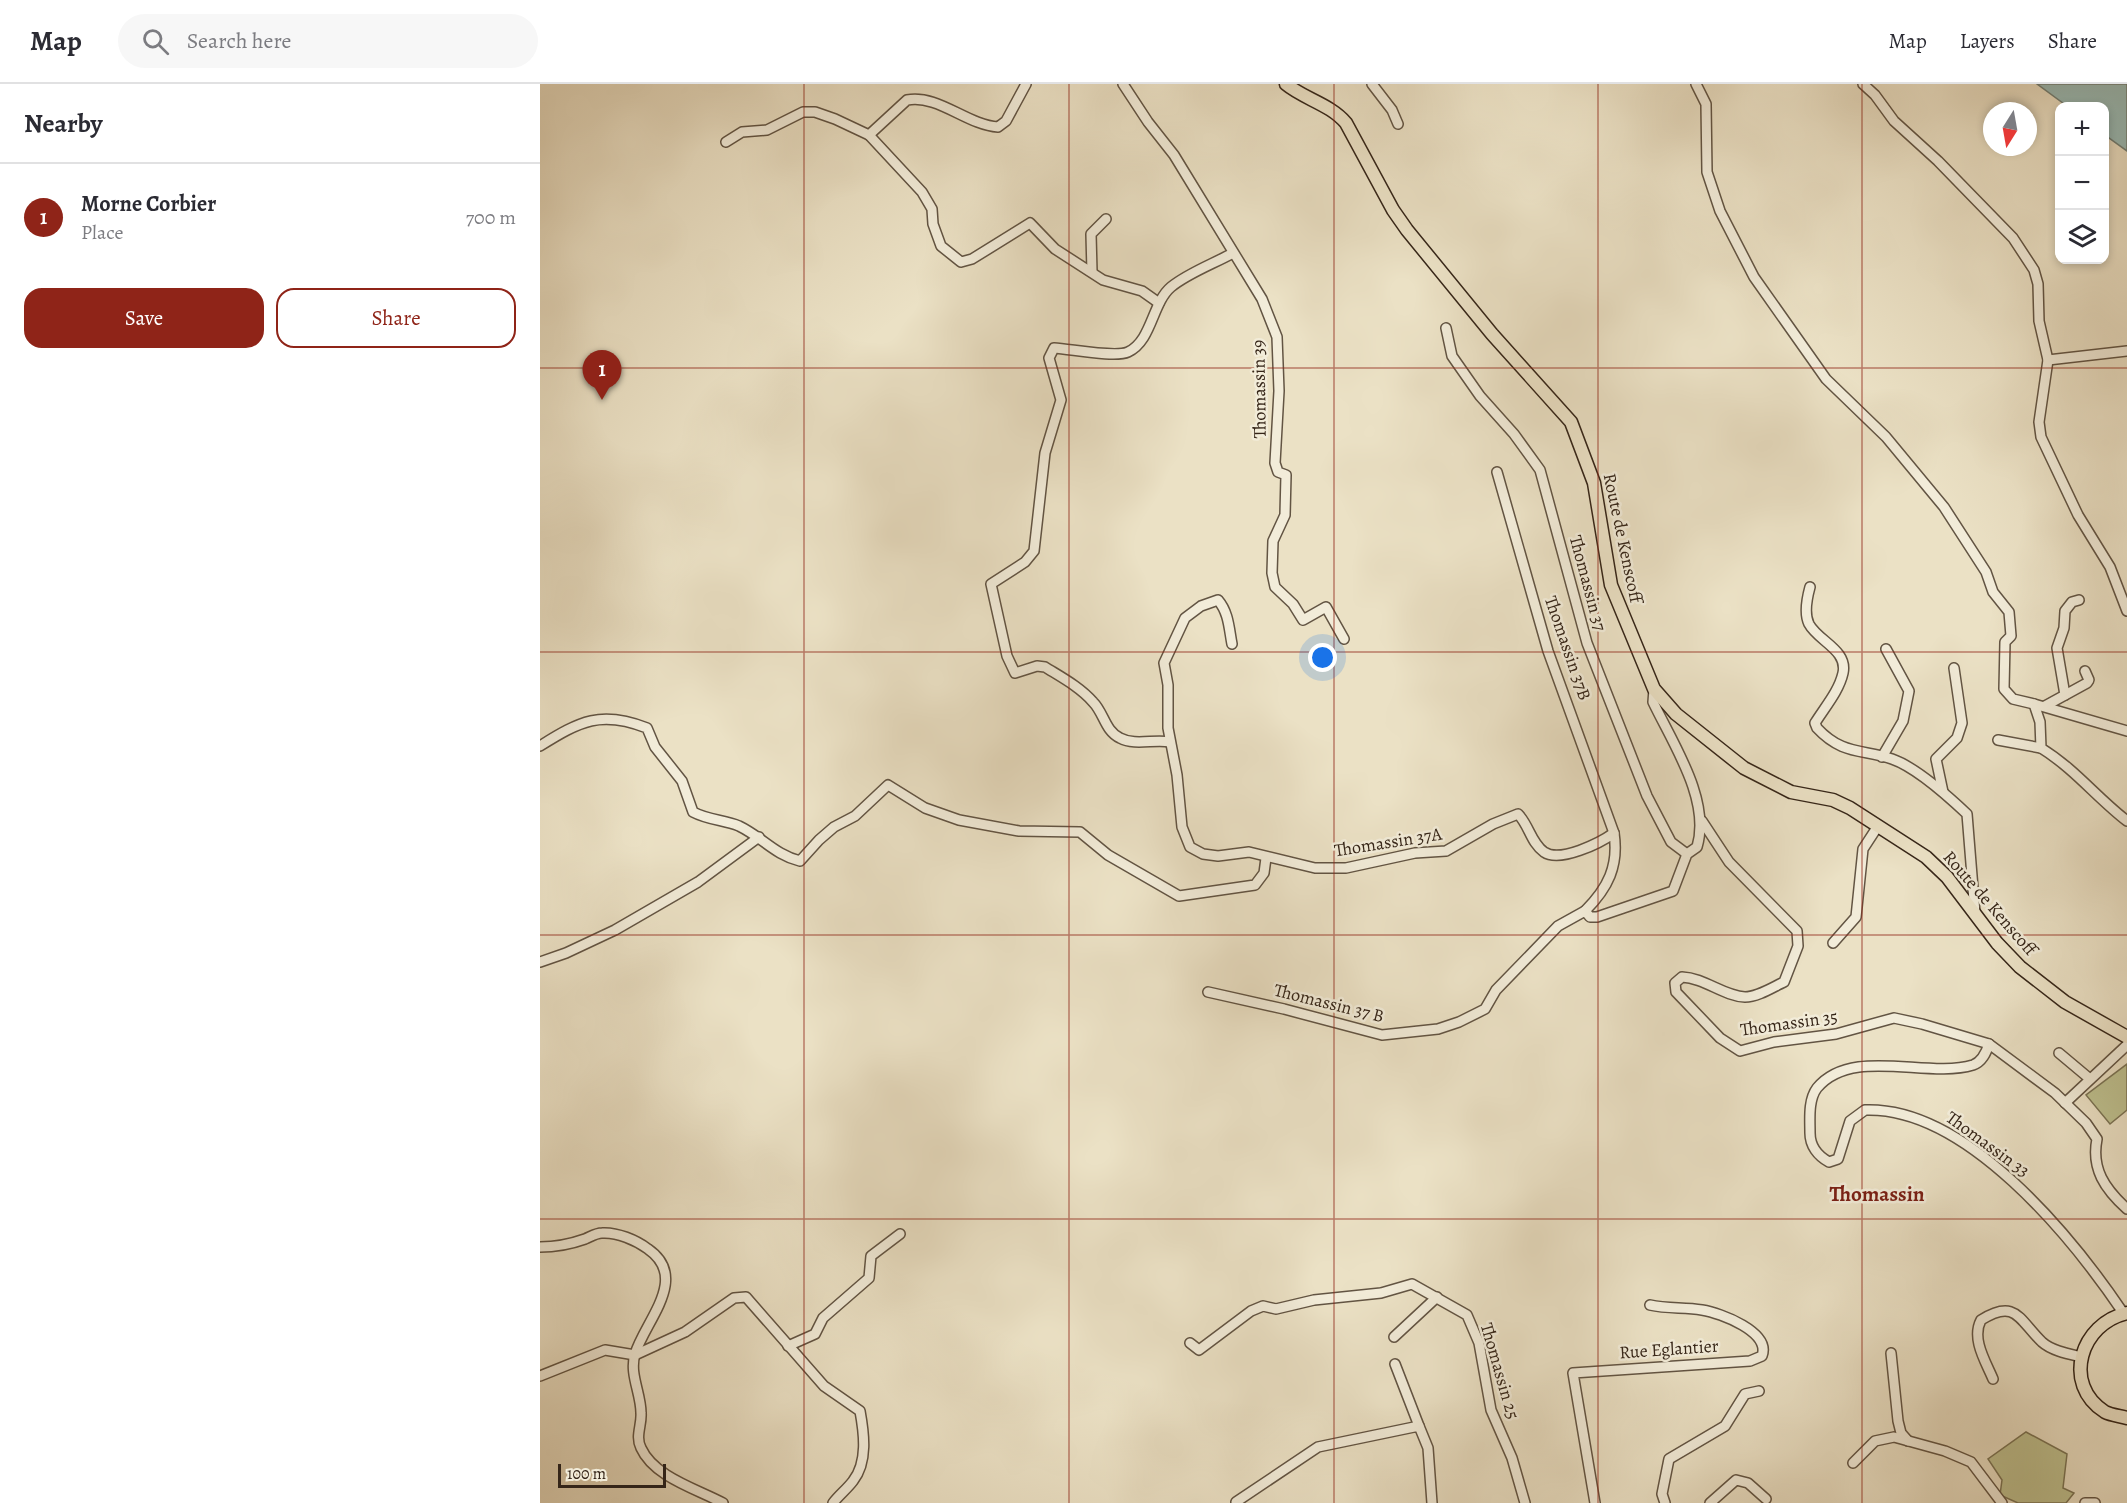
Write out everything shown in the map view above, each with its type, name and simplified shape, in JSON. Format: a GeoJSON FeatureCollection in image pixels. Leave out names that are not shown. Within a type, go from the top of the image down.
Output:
{"type":"FeatureCollection","features":[{"type":"Feature","properties":{"kind":"main road","name":"Route de Kenscoff"},"geometry":{"type":"LineString","coordinates":[[1286,84],[1299,95],[1337,112],[1355,137],[1393,210],[1407,230],[1492,334],[1570,422],[1594,483],[1611,585],[1654,689],[1676,714],[1744,768],[1791,792],[1833,800],[1926,857],[1947,877],[2020,967],[2065,1002],[2127,1037]]}},
{"type":"Feature","properties":{"kind":"main road"},"geometry":{"type":"LineString","coordinates":[[2126,1313],[2106,1319],[2088,1342],[2079,1372],[2091,1398],[2106,1413],[2127,1418]]}},
{"type":"Feature","properties":{"kind":"street"},"geometry":{"type":"LineString","coordinates":[[869,135],[907,100],[914,99],[929,101],[984,126],[998,127],[1006,121],[1026,84]]}},
{"type":"Feature","properties":{"kind":"street","name":"Thomassin 39"},"geometry":{"type":"LineString","coordinates":[[1124,84],[1148,122],[1174,155],[1262,299],[1277,338],[1279,390],[1275,463],[1278,472],[1286,475],[1285,515],[1273,541],[1272,573],[1275,587],[1293,604],[1304,620],[1326,607],[1344,639]]}},
{"type":"Feature","properties":{"kind":"street"},"geometry":{"type":"LineString","coordinates":[[1372,84],[1392,111],[1398,124]]}},
{"type":"Feature","properties":{"kind":"street"},"geometry":{"type":"LineString","coordinates":[[1696,84],[1706,104],[1707,172],[1720,211],[1747,265],[1826,379],[1886,437],[1944,507],[1986,572],[1993,592],[2008,612],[2012,627],[2011,636],[2005,642],[2004,689],[2013,699],[2045,706],[2127,731]]}},
{"type":"Feature","properties":{"kind":"street"},"geometry":{"type":"LineString","coordinates":[[1863,84],[1875,95],[1894,121],[1938,161],[2013,238],[2034,270],[2038,284],[2039,321],[2048,360],[2039,422],[2041,437],[2078,515],[2110,567],[2127,611]]}},
{"type":"Feature","properties":{"kind":"street"},"geometry":{"type":"LineString","coordinates":[[726,142],[742,132],[767,130],[803,112],[815,112],[869,135],[922,192],[932,209],[933,224],[940,246],[961,261],[972,259],[1030,223],[1055,249],[1103,280],[1142,291],[1160,303]]}},
{"type":"Feature","properties":{"kind":"street"},"geometry":{"type":"LineString","coordinates":[[1092,272],[1091,234],[1106,219]]}},
{"type":"Feature","properties":{"kind":"street"},"geometry":{"type":"LineString","coordinates":[[1170,742],[1129,742],[1120,738],[1107,727],[1101,710],[1091,699],[1045,667],[1037,666],[1015,674],[1004,646],[991,584],[1026,562],[1034,550],[1045,453],[1061,400],[1049,355],[1054,348],[1112,355],[1128,352],[1140,343],[1160,303],[1171,287],[1233,254]]}},
{"type":"Feature","properties":{"kind":"street","name":"Thomassin 37"},"geometry":{"type":"LineString","coordinates":[[1446,328],[1452,356],[1480,396],[1514,434],[1540,470],[1587,643],[1647,796],[1671,842],[1687,854]]}},
{"type":"Feature","properties":{"kind":"street"},"geometry":{"type":"LineString","coordinates":[[2048,360],[2127,351]]}},
{"type":"Feature","properties":{"kind":"street","name":"Thomassin 37B"},"geometry":{"type":"LineString","coordinates":[[1497,472],[1548,651],[1559,674],[1614,833]]}},
{"type":"Feature","properties":{"kind":"street"},"geometry":{"type":"LineString","coordinates":[[1810,587],[1807,599],[1809,624],[1840,656],[1844,670],[1838,687],[1815,723],[1816,728],[1849,751],[1893,760],[1943,792],[1967,814],[1976,915]]}},
{"type":"Feature","properties":{"kind":"street"},"geometry":{"type":"LineString","coordinates":[[540,746],[593,718],[629,721],[647,728],[655,747],[682,781],[693,812],[705,818],[737,826],[759,837],[783,857],[800,861],[834,827],[855,816],[888,785],[925,808],[959,820],[1019,831],[1080,832],[1108,855],[1179,896],[1255,885],[1264,873],[1266,858],[1249,852],[1218,856],[1203,854],[1190,847],[1182,827],[1177,775],[1166,710],[1168,685],[1164,663],[1185,618],[1201,606],[1218,600],[1225,608],[1232,644]]}},
{"type":"Feature","properties":{"kind":"street"},"geometry":{"type":"LineString","coordinates":[[2065,695],[2057,648],[2064,628],[2065,611],[2072,602],[2079,600]]}},
{"type":"Feature","properties":{"kind":"street"},"geometry":{"type":"LineString","coordinates":[[1882,757],[1903,722],[1910,691],[1886,650]]}},
{"type":"Feature","properties":{"kind":"street"},"geometry":{"type":"LineString","coordinates":[[1943,792],[1936,759],[1957,738],[1962,723],[1954,668]]}},
{"type":"Feature","properties":{"kind":"street"},"geometry":{"type":"LineString","coordinates":[[2045,706],[2089,680],[2085,671]]}},
{"type":"Feature","properties":{"kind":"street"},"geometry":{"type":"LineString","coordinates":[[1614,833],[1617,853],[1608,883],[1585,911],[1590,917],[1597,917],[1673,891],[1687,854],[1697,847],[1702,821],[1693,786],[1653,702],[1654,689]]}},
{"type":"Feature","properties":{"kind":"street"},"geometry":{"type":"LineString","coordinates":[[2034,704],[2040,722],[2041,748]]}},
{"type":"Feature","properties":{"kind":"street"},"geometry":{"type":"LineString","coordinates":[[1998,740],[2041,748],[2069,766],[2104,804],[2127,821]]}},
{"type":"Feature","properties":{"kind":"street","name":"Thomassin 37A"},"geometry":{"type":"LineString","coordinates":[[1266,858],[1315,868],[1346,868],[1415,853],[1446,851],[1493,824],[1518,814],[1530,830],[1532,838],[1543,852],[1550,855],[1565,855],[1601,842],[1614,833]]}},
{"type":"Feature","properties":{"kind":"street","name":"Thomassin 35"},"geometry":{"type":"LineString","coordinates":[[1702,821],[1730,862],[1797,931],[1798,946],[1784,982],[1766,991],[1745,997],[1697,978],[1682,977],[1675,983],[1676,992],[1720,1038],[1740,1051],[1774,1042],[1836,1034],[1894,1018],[1989,1044],[2065,1103],[2086,1123],[2097,1139],[2094,1151],[2097,1171],[2112,1195],[2127,1209]]}},
{"type":"Feature","properties":{"kind":"street"},"geometry":{"type":"LineString","coordinates":[[1833,943],[1856,917],[1863,849],[1878,826]]}},
{"type":"Feature","properties":{"kind":"street"},"geometry":{"type":"LineString","coordinates":[[540,962],[566,953],[615,930],[698,882],[759,837]]}},
{"type":"Feature","properties":{"kind":"street","name":"Thomassin 37 B"},"geometry":{"type":"LineString","coordinates":[[1209,992],[1382,1035],[1438,1029],[1485,1009],[1496,990],[1558,926],[1585,911]]}},
{"type":"Feature","properties":{"kind":"street","name":"Thomassin 33"},"geometry":{"type":"LineString","coordinates":[[1989,1044],[1985,1055],[1974,1065],[1936,1068],[1885,1066],[1839,1071],[1816,1089],[1809,1112],[1810,1139],[1814,1148],[1822,1158],[1829,1162],[1838,1159],[1850,1121],[1865,1110],[1904,1113],[1940,1127],[2025,1191],[2098,1275],[2126,1313]]}},
{"type":"Feature","properties":{"kind":"street"},"geometry":{"type":"LineString","coordinates":[[2065,1103],[2127,1045]]}},
{"type":"Feature","properties":{"kind":"street"},"geometry":{"type":"LineString","coordinates":[[2059,1053],[2090,1079]]}},
{"type":"Feature","properties":{"kind":"street"},"geometry":{"type":"LineString","coordinates":[[540,1247],[583,1240],[601,1233],[629,1239],[654,1253],[663,1263],[666,1278],[662,1299],[635,1355],[634,1377],[642,1414],[638,1436],[640,1447],[659,1469],[723,1503]]}},
{"type":"Feature","properties":{"kind":"street"},"geometry":{"type":"LineString","coordinates":[[788,1346],[815,1334],[823,1318],[869,1278],[871,1256],[900,1234]]}},
{"type":"Feature","properties":{"kind":"street"},"geometry":{"type":"LineString","coordinates":[[1190,1343],[1199,1350],[1251,1311],[1263,1306],[1276,1309],[1314,1300],[1381,1293],[1412,1284],[1437,1297],[1394,1337]]}},
{"type":"Feature","properties":{"kind":"street"},"geometry":{"type":"LineString","coordinates":[[540,1376],[605,1350],[635,1355],[685,1332],[734,1298],[742,1296],[824,1386],[860,1411],[864,1436],[862,1459],[854,1480],[833,1503]]}},
{"type":"Feature","properties":{"kind":"street","name":"Thomassin 25"},"geometry":{"type":"LineString","coordinates":[[1437,1297],[1467,1316],[1479,1343],[1491,1410],[1512,1458],[1525,1503]]}},
{"type":"Feature","properties":{"kind":"street","name":"Rue Eglantier"},"geometry":{"type":"LineString","coordinates":[[1595,1503],[1573,1373],[1750,1361],[1762,1356],[1764,1350],[1762,1341],[1746,1327],[1724,1317],[1697,1309],[1669,1310],[1650,1305]]}},
{"type":"Feature","properties":{"kind":"street"},"geometry":{"type":"LineString","coordinates":[[1993,1379],[1979,1346],[1977,1333],[1981,1320],[2000,1310],[2013,1312],[2024,1319],[2043,1343],[2082,1357]]}},
{"type":"Feature","properties":{"kind":"street"},"geometry":{"type":"LineString","coordinates":[[1891,1353],[1898,1421],[1901,1433],[1909,1443]]}},
{"type":"Feature","properties":{"kind":"street"},"geometry":{"type":"LineString","coordinates":[[1395,1364],[1428,1448],[1432,1503]]}},
{"type":"Feature","properties":{"kind":"street"},"geometry":{"type":"LineString","coordinates":[[1665,1503],[1662,1494],[1669,1459],[1714,1435],[1733,1416],[1746,1394],[1759,1391]]}},
{"type":"Feature","properties":{"kind":"street"},"geometry":{"type":"LineString","coordinates":[[1236,1502],[1318,1447],[1397,1428],[1419,1426]]}},
{"type":"Feature","properties":{"kind":"street"},"geometry":{"type":"LineString","coordinates":[[1853,1463],[1875,1441],[1894,1437],[1944,1451],[1971,1462],[2002,1503]]}},
{"type":"Feature","properties":{"kind":"street"},"geometry":{"type":"LineString","coordinates":[[1715,1502],[1728,1484],[1736,1480],[1748,1483],[1766,1499]]}},
{"type":"Feature","properties":{"kind":"street"},"geometry":{"type":"LineString","coordinates":[[2085,1503],[2095,1503]]}},
{"type":"Feature","properties":{"kind":"green space"},"geometry":{"type":"Polygon","coordinates":[[[2127,1064],[2127,1110],[2110,1124],[2086,1095],[2127,1064]]]}},
{"type":"Feature","properties":{"kind":"green space"},"geometry":{"type":"Polygon","coordinates":[[[2026,1432],[2067,1454],[2063,1488],[2074,1493],[2066,1503],[2018,1503],[2000,1495],[2002,1480],[1988,1459],[2026,1432]]]}},
{"type":"Feature","properties":{"kind":"water"},"geometry":{"type":"Polygon","coordinates":[[[2037,84],[2127,84],[2127,151],[2109,138],[2109,102],[2062,102],[2037,84]]]}},
{"type":"Feature","properties":{"kind":"place","name":"Morne Corbier"},"geometry":{"type":"Point","coordinates":[602,400]}},
{"type":"Feature","properties":{"kind":"district","name":"Thomassin"},"geometry":{"type":"Point","coordinates":[1877,1194]}}]}
